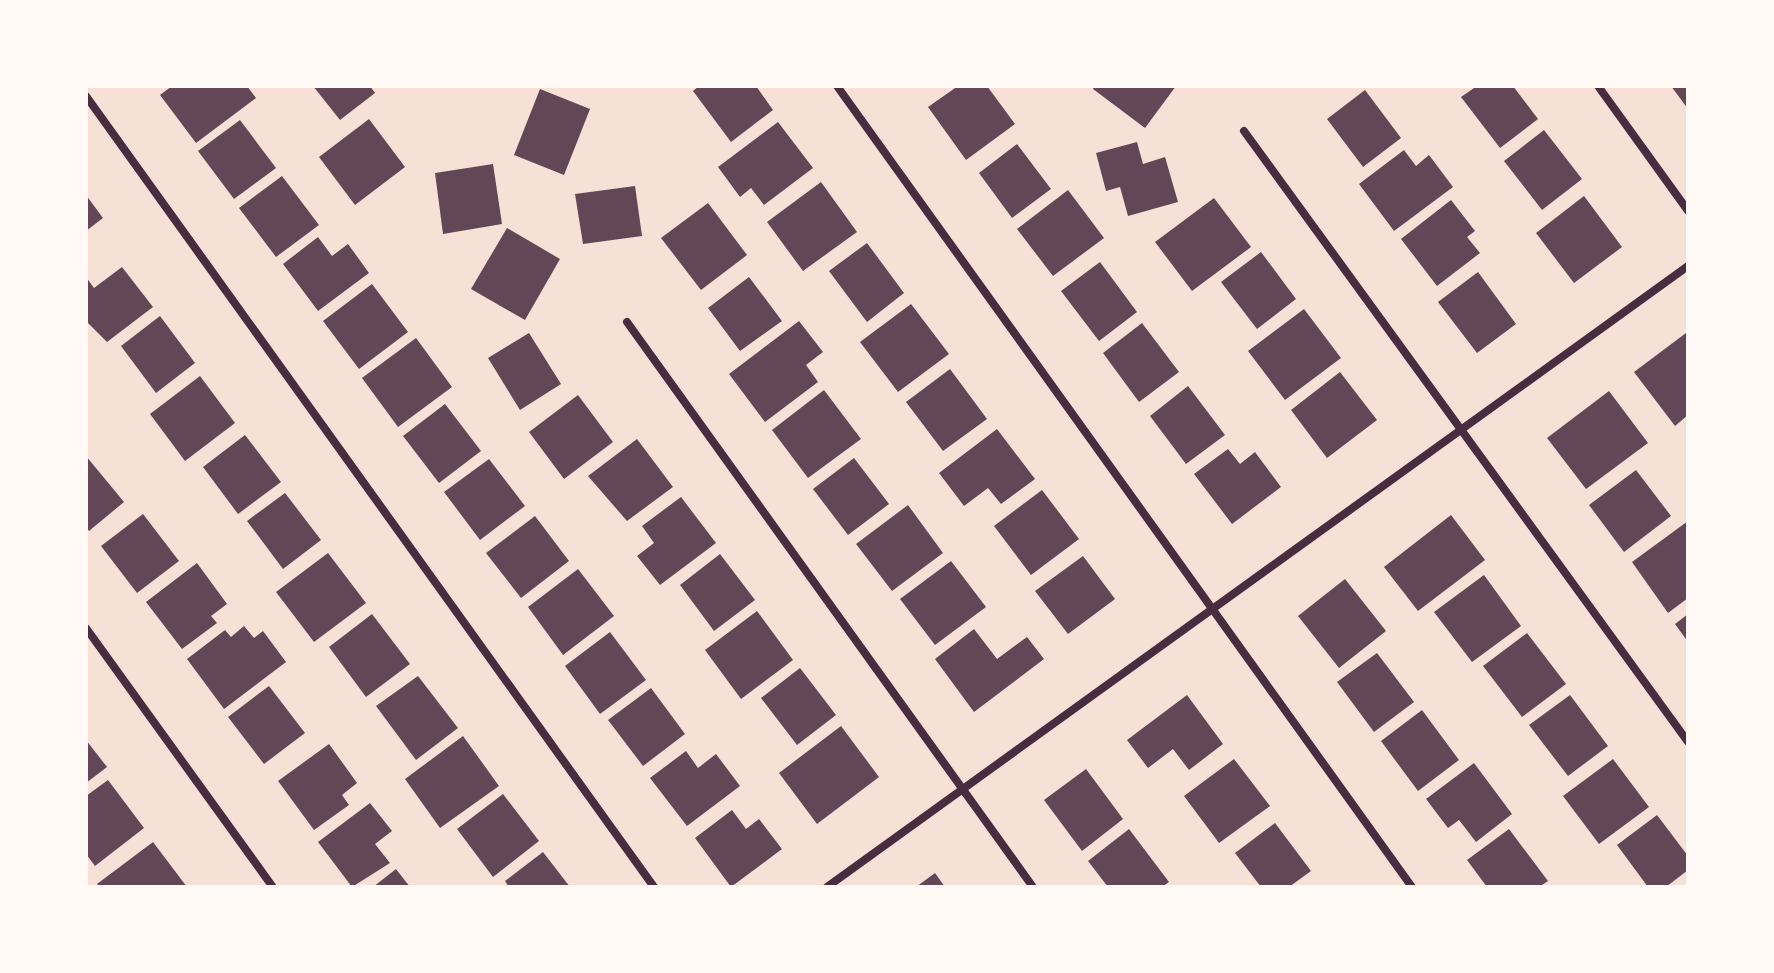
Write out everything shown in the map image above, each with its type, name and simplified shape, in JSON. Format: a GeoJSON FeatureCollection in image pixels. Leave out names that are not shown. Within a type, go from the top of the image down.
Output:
{"type":"FeatureCollection","features":[{"type":"Feature","properties":{"kind":"street"},"geometry":{"type":"LineString","coordinates":[[837,86],[1412,887]]}},
{"type":"Feature","properties":{"kind":"street"},"geometry":{"type":"LineString","coordinates":[[1598,86],[1688,211]]}},
{"type":"Feature","properties":{"kind":"street"},"geometry":{"type":"LineString","coordinates":[[86,96],[654,887]]}},
{"type":"Feature","properties":{"kind":"street"},"geometry":{"type":"LineString","coordinates":[[1244,131],[1465,429],[1688,742]]}},
{"type":"Feature","properties":{"kind":"street"},"geometry":{"type":"LineString","coordinates":[[827,887],[1688,266]]}},
{"type":"Feature","properties":{"kind":"street"},"geometry":{"type":"LineString","coordinates":[[627,322],[1033,887]]}},
{"type":"Feature","properties":{"kind":"street"},"geometry":{"type":"LineString","coordinates":[[86,628],[273,887]]}},
{"type":"Feature","properties":{"kind":"building"},"geometry":{"type":"Polygon","coordinates":[[[172,86],[247,86],[256,98],[196,143],[160,95],[172,86]]]}},
{"type":"Feature","properties":{"kind":"building"},"geometry":{"type":"Polygon","coordinates":[[[313,86],[370,86],[375,93],[340,120],[313,86]]]}},
{"type":"Feature","properties":{"kind":"building"},"geometry":{"type":"Polygon","coordinates":[[[699,86],[756,86],[773,110],[731,142],[693,91],[699,86]]]}},
{"type":"Feature","properties":{"kind":"building"},"geometry":{"type":"Polygon","coordinates":[[[958,86],[987,86],[1015,124],[966,160],[928,107],[958,86]]]}},
{"type":"Feature","properties":{"kind":"building"},"geometry":{"type":"Polygon","coordinates":[[[1095,86],[1176,86],[1145,128],[1093,89],[1095,86]]]}},
{"type":"Feature","properties":{"kind":"building"},"geometry":{"type":"Polygon","coordinates":[[[1477,86],[1513,86],[1538,119],[1500,148],[1461,97],[1477,86]]]}},
{"type":"Feature","properties":{"kind":"building"},"geometry":{"type":"Polygon","coordinates":[[[1671,86],[1688,86],[1688,109],[1671,86]]]}},
{"type":"Feature","properties":{"kind":"building"},"geometry":{"type":"Polygon","coordinates":[[[540,89],[590,109],[564,175],[514,155],[540,89]]]}},
{"type":"Feature","properties":{"kind":"building"},"geometry":{"type":"Polygon","coordinates":[[[1365,90],[1401,138],[1363,167],[1327,119],[1365,90]]]}},
{"type":"Feature","properties":{"kind":"building"},"geometry":{"type":"Polygon","coordinates":[[[369,119],[405,167],[355,205],[319,157],[369,119]]]}},
{"type":"Feature","properties":{"kind":"building"},"geometry":{"type":"Polygon","coordinates":[[[240,120],[276,168],[234,199],[198,151],[240,120]]]}},
{"type":"Feature","properties":{"kind":"building"},"geometry":{"type":"Polygon","coordinates":[[[778,122],[813,168],[764,205],[751,188],[740,197],[718,167],[778,122]]]}},
{"type":"Feature","properties":{"kind":"building"},"geometry":{"type":"Polygon","coordinates":[[[1544,130],[1582,179],[1542,210],[1504,161],[1544,130]]]}},
{"type":"Feature","properties":{"kind":"building"},"geometry":{"type":"Polygon","coordinates":[[[1137,142],[1143,164],[1165,157],[1178,202],[1128,216],[1120,187],[1106,191],[1096,153],[1137,142]]]}},
{"type":"Feature","properties":{"kind":"building"},"geometry":{"type":"Polygon","coordinates":[[[1017,144],[1051,189],[1012,218],[979,173],[1017,144]]]}},
{"type":"Feature","properties":{"kind":"building"},"geometry":{"type":"Polygon","coordinates":[[[1404,150],[1416,166],[1429,155],[1453,187],[1394,231],[1359,184],[1404,150]]]}},
{"type":"Feature","properties":{"kind":"building"},"geometry":{"type":"Polygon","coordinates":[[[493,164],[502,224],[443,234],[435,173],[493,164]]]}},
{"type":"Feature","properties":{"kind":"building"},"geometry":{"type":"Polygon","coordinates":[[[282,176],[319,225],[276,257],[239,208],[282,176]]]}},
{"type":"Feature","properties":{"kind":"building"},"geometry":{"type":"Polygon","coordinates":[[[821,182],[857,232],[803,271],[767,222],[821,182]]]}},
{"type":"Feature","properties":{"kind":"building"},"geometry":{"type":"Polygon","coordinates":[[[635,186],[642,236],[583,244],[575,194],[635,186]]]}},
{"type":"Feature","properties":{"kind":"building"},"geometry":{"type":"Polygon","coordinates":[[[1068,190],[1104,238],[1053,276],[1017,229],[1068,190]]]}},
{"type":"Feature","properties":{"kind":"building"},"geometry":{"type":"Polygon","coordinates":[[[86,195],[103,218],[86,231],[86,195]]]}},
{"type":"Feature","properties":{"kind":"building"},"geometry":{"type":"Polygon","coordinates":[[[1584,196],[1622,247],[1574,283],[1536,233],[1584,196]]]}},
{"type":"Feature","properties":{"kind":"building"},"geometry":{"type":"Polygon","coordinates":[[[1214,198],[1251,247],[1192,291],[1155,242],[1214,198]]]}},
{"type":"Feature","properties":{"kind":"building"},"geometry":{"type":"Polygon","coordinates":[[[1451,200],[1475,231],[1467,237],[1480,253],[1437,286],[1401,239],[1451,200]]]}},
{"type":"Feature","properties":{"kind":"building"},"geometry":{"type":"Polygon","coordinates":[[[708,203],[747,255],[701,290],[661,238],[708,203]]]}},
{"type":"Feature","properties":{"kind":"building"},"geometry":{"type":"Polygon","coordinates":[[[507,228],[560,259],[525,320],[471,289],[507,228]]]}},
{"type":"Feature","properties":{"kind":"building"},"geometry":{"type":"Polygon","coordinates":[[[318,237],[332,256],[348,244],[369,273],[318,311],[283,264],[318,237]]]}},
{"type":"Feature","properties":{"kind":"building"},"geometry":{"type":"Polygon","coordinates":[[[867,243],[904,293],[867,322],[829,271],[867,243]]]}},
{"type":"Feature","properties":{"kind":"building"},"geometry":{"type":"Polygon","coordinates":[[[1261,252],[1296,299],[1257,329],[1221,282],[1261,252]]]}},
{"type":"Feature","properties":{"kind":"building"},"geometry":{"type":"Polygon","coordinates":[[[1100,262],[1137,312],[1099,341],[1061,291],[1100,262]]]}},
{"type":"Feature","properties":{"kind":"building"},"geometry":{"type":"Polygon","coordinates":[[[122,267],[153,307],[107,342],[86,321],[86,277],[94,288],[122,267]]]}},
{"type":"Feature","properties":{"kind":"building"},"geometry":{"type":"Polygon","coordinates":[[[1478,272],[1516,324],[1477,353],[1438,302],[1478,272]]]}},
{"type":"Feature","properties":{"kind":"building"},"geometry":{"type":"Polygon","coordinates":[[[749,277],[782,321],[740,351],[708,308],[749,277]]]}},
{"type":"Feature","properties":{"kind":"building"},"geometry":{"type":"Polygon","coordinates":[[[372,284],[408,332],[359,369],[323,321],[372,284]]]}},
{"type":"Feature","properties":{"kind":"building"},"geometry":{"type":"Polygon","coordinates":[[[911,304],[949,354],[898,392],[860,342],[911,304]]]}},
{"type":"Feature","properties":{"kind":"building"},"geometry":{"type":"Polygon","coordinates":[[[1304,309],[1341,358],[1285,400],[1248,351],[1304,309]]]}},
{"type":"Feature","properties":{"kind":"building"},"geometry":{"type":"Polygon","coordinates":[[[160,316],[195,363],[156,393],[121,346],[160,316]]]}},
{"type":"Feature","properties":{"kind":"building"},"geometry":{"type":"Polygon","coordinates":[[[799,321],[823,352],[806,365],[818,382],[765,422],[729,374],[799,321]]]}},
{"type":"Feature","properties":{"kind":"building"},"geometry":{"type":"Polygon","coordinates":[[[1142,323],[1179,372],[1139,402],[1103,353],[1142,323]]]}},
{"type":"Feature","properties":{"kind":"building"},"geometry":{"type":"Polygon","coordinates":[[[529,333],[561,384],[520,410],[488,358],[529,333]]]}},
{"type":"Feature","properties":{"kind":"building"},"geometry":{"type":"Polygon","coordinates":[[[1686,333],[1688,415],[1675,426],[1634,372],[1686,333]]]}},
{"type":"Feature","properties":{"kind":"building"},"geometry":{"type":"Polygon","coordinates":[[[416,338],[452,387],[398,427],[362,378],[416,338]]]}},
{"type":"Feature","properties":{"kind":"building"},"geometry":{"type":"Polygon","coordinates":[[[950,369],[987,419],[943,451],[906,402],[950,369]]]}},
{"type":"Feature","properties":{"kind":"building"},"geometry":{"type":"Polygon","coordinates":[[[1340,372],[1377,420],[1327,458],[1291,410],[1340,372]]]}},
{"type":"Feature","properties":{"kind":"building"},"geometry":{"type":"Polygon","coordinates":[[[200,376],[235,423],[185,461],[150,414],[200,376]]]}},
{"type":"Feature","properties":{"kind":"building"},"geometry":{"type":"Polygon","coordinates":[[[1188,386],[1225,435],[1186,464],[1150,416],[1188,386]]]}},
{"type":"Feature","properties":{"kind":"building"},"geometry":{"type":"Polygon","coordinates":[[[824,390],[861,439],[808,478],[772,430],[824,390]]]}},
{"type":"Feature","properties":{"kind":"building"},"geometry":{"type":"Polygon","coordinates":[[[1609,391],[1648,443],[1586,489],[1547,438],[1609,391]]]}},
{"type":"Feature","properties":{"kind":"building"},"geometry":{"type":"Polygon","coordinates":[[[578,395],[613,442],[564,479],[529,432],[578,395]]]}},
{"type":"Feature","properties":{"kind":"building"},"geometry":{"type":"Polygon","coordinates":[[[445,404],[481,451],[439,483],[403,436],[445,404]]]}},
{"type":"Feature","properties":{"kind":"building"},"geometry":{"type":"Polygon","coordinates":[[[997,429],[1035,479],[1001,504],[988,488],[964,506],[939,473],[997,429]]]}},
{"type":"Feature","properties":{"kind":"building"},"geometry":{"type":"Polygon","coordinates":[[[245,435],[281,482],[238,514],[203,467],[245,435]]]}},
{"type":"Feature","properties":{"kind":"building"},"geometry":{"type":"Polygon","coordinates":[[[637,439],[673,487],[627,521],[588,476],[637,439]]]}},
{"type":"Feature","properties":{"kind":"building"},"geometry":{"type":"Polygon","coordinates":[[[1228,449],[1240,464],[1255,452],[1281,487],[1232,524],[1194,474],[1228,449]]]}},
{"type":"Feature","properties":{"kind":"building"},"geometry":{"type":"Polygon","coordinates":[[[86,456],[124,502],[89,531],[86,527],[86,456]]]}},
{"type":"Feature","properties":{"kind":"building"},"geometry":{"type":"Polygon","coordinates":[[[854,458],[889,504],[848,535],[813,489],[854,458]]]}},
{"type":"Feature","properties":{"kind":"building"},"geometry":{"type":"Polygon","coordinates":[[[489,459],[525,506],[480,540],[444,492],[489,459]]]}},
{"type":"Feature","properties":{"kind":"building"},"geometry":{"type":"Polygon","coordinates":[[[1636,470],[1671,516],[1624,552],[1589,505],[1636,470]]]}},
{"type":"Feature","properties":{"kind":"building"},"geometry":{"type":"Polygon","coordinates":[[[1042,490],[1079,539],[1031,575],[994,526],[1042,490]]]}},
{"type":"Feature","properties":{"kind":"building"},"geometry":{"type":"Polygon","coordinates":[[[285,493],[321,540],[283,569],[247,521],[285,493]]]}},
{"type":"Feature","properties":{"kind":"building"},"geometry":{"type":"Polygon","coordinates":[[[681,497],[716,543],[660,585],[637,556],[654,543],[642,526],[681,497]]]}},
{"type":"Feature","properties":{"kind":"building"},"geometry":{"type":"Polygon","coordinates":[[[908,505],[943,553],[892,591],[856,544],[908,505]]]}},
{"type":"Feature","properties":{"kind":"building"},"geometry":{"type":"Polygon","coordinates":[[[143,514],[179,561],[137,593],[101,546],[143,514]]]}},
{"type":"Feature","properties":{"kind":"building"},"geometry":{"type":"Polygon","coordinates":[[[1451,515],[1485,560],[1418,611],[1384,567],[1451,515]]]}},
{"type":"Feature","properties":{"kind":"building"},"geometry":{"type":"Polygon","coordinates":[[[535,516],[569,561],[521,598],[486,553],[535,516]]]}},
{"type":"Feature","properties":{"kind":"building"},"geometry":{"type":"Polygon","coordinates":[[[1688,521],[1688,598],[1668,613],[1632,562],[1688,521]]]}},
{"type":"Feature","properties":{"kind":"building"},"geometry":{"type":"Polygon","coordinates":[[[328,553],[366,603],[314,642],[276,592],[328,553]]]}},
{"type":"Feature","properties":{"kind":"building"},"geometry":{"type":"Polygon","coordinates":[[[720,554],[755,600],[714,631],[680,585],[720,554]]]}},
{"type":"Feature","properties":{"kind":"building"},"geometry":{"type":"Polygon","coordinates":[[[1083,556],[1115,599],[1068,634],[1035,591],[1083,556]]]}},
{"type":"Feature","properties":{"kind":"building"},"geometry":{"type":"Polygon","coordinates":[[[951,561],[986,607],[935,645],[900,599],[951,561]]]}},
{"type":"Feature","properties":{"kind":"building"},"geometry":{"type":"Polygon","coordinates":[[[197,563],[227,604],[211,616],[217,623],[182,649],[146,602],[197,563]]]}},
{"type":"Feature","properties":{"kind":"building"},"geometry":{"type":"Polygon","coordinates":[[[578,569],[614,616],[563,655],[528,607],[578,569]]]}},
{"type":"Feature","properties":{"kind":"building"},"geometry":{"type":"Polygon","coordinates":[[[1484,575],[1521,626],[1472,662],[1434,612],[1484,575]]]}},
{"type":"Feature","properties":{"kind":"building"},"geometry":{"type":"Polygon","coordinates":[[[1345,579],[1386,631],[1339,668],[1298,616],[1345,579]]]}},
{"type":"Feature","properties":{"kind":"building"},"geometry":{"type":"Polygon","coordinates":[[[757,611],[793,660],[741,699],[705,650],[757,611]]]}},
{"type":"Feature","properties":{"kind":"building"},"geometry":{"type":"Polygon","coordinates":[[[372,614],[410,664],[366,697],[329,647],[372,614]]]}},
{"type":"Feature","properties":{"kind":"building"},"geometry":{"type":"Polygon","coordinates":[[[1688,614],[1688,642],[1675,624],[1688,614]]]}},
{"type":"Feature","properties":{"kind":"building"},"geometry":{"type":"Polygon","coordinates":[[[244,626],[254,638],[263,631],[286,662],[224,709],[187,659],[225,630],[231,637],[244,626]]]}},
{"type":"Feature","properties":{"kind":"building"},"geometry":{"type":"Polygon","coordinates":[[[974,629],[997,659],[1027,637],[1044,659],[974,712],[935,659],[974,629]]]}},
{"type":"Feature","properties":{"kind":"building"},"geometry":{"type":"Polygon","coordinates":[[[610,632],[646,680],[600,714],[565,666],[610,632]]]}},
{"type":"Feature","properties":{"kind":"building"},"geometry":{"type":"Polygon","coordinates":[[[1527,633],[1566,684],[1522,717],[1483,666],[1527,633]]]}},
{"type":"Feature","properties":{"kind":"building"},"geometry":{"type":"Polygon","coordinates":[[[1377,653],[1414,702],[1374,732],[1337,682],[1377,653]]]}},
{"type":"Feature","properties":{"kind":"building"},"geometry":{"type":"Polygon","coordinates":[[[800,668],[836,715],[797,745],[761,698],[800,668]]]}},
{"type":"Feature","properties":{"kind":"building"},"geometry":{"type":"Polygon","coordinates":[[[418,676],[458,728],[416,760],[376,706],[418,676]]]}},
{"type":"Feature","properties":{"kind":"building"},"geometry":{"type":"Polygon","coordinates":[[[269,686],[305,733],[264,764],[228,717],[269,686]]]}},
{"type":"Feature","properties":{"kind":"building"},"geometry":{"type":"Polygon","coordinates":[[[651,688],[685,734],[643,766],[608,720],[651,688]]]}},
{"type":"Feature","properties":{"kind":"building"},"geometry":{"type":"Polygon","coordinates":[[[1187,695],[1223,744],[1189,770],[1173,749],[1148,768],[1127,740],[1187,695]]]}},
{"type":"Feature","properties":{"kind":"building"},"geometry":{"type":"Polygon","coordinates":[[[1570,695],[1608,746],[1568,776],[1529,725],[1570,695]]]}},
{"type":"Feature","properties":{"kind":"building"},"geometry":{"type":"Polygon","coordinates":[[[1422,710],[1459,760],[1418,791],[1381,741],[1422,710]]]}},
{"type":"Feature","properties":{"kind":"building"},"geometry":{"type":"Polygon","coordinates":[[[841,726],[879,777],[817,824],[779,773],[841,726]]]}},
{"type":"Feature","properties":{"kind":"building"},"geometry":{"type":"Polygon","coordinates":[[[463,736],[499,786],[440,828],[405,779],[463,736]]]}},
{"type":"Feature","properties":{"kind":"building"},"geometry":{"type":"Polygon","coordinates":[[[86,740],[107,767],[86,783],[86,740]]]}},
{"type":"Feature","properties":{"kind":"building"},"geometry":{"type":"Polygon","coordinates":[[[329,744],[357,783],[342,795],[349,805],[314,830],[278,781],[329,744]]]}},
{"type":"Feature","properties":{"kind":"building"},"geometry":{"type":"Polygon","coordinates":[[[686,751],[698,768],[716,754],[740,786],[687,826],[650,778],[686,751]]]}},
{"type":"Feature","properties":{"kind":"building"},"geometry":{"type":"Polygon","coordinates":[[[1234,759],[1270,806],[1219,843],[1184,796],[1234,759]]]}},
{"type":"Feature","properties":{"kind":"building"},"geometry":{"type":"Polygon","coordinates":[[[1613,759],[1649,807],[1599,844],[1563,796],[1613,759]]]}},
{"type":"Feature","properties":{"kind":"building"},"geometry":{"type":"Polygon","coordinates":[[[1474,763],[1512,814],[1476,842],[1459,820],[1448,828],[1426,799],[1474,763]]]}},
{"type":"Feature","properties":{"kind":"building"},"geometry":{"type":"Polygon","coordinates":[[[1086,769],[1123,819],[1082,851],[1044,800],[1086,769]]]}},
{"type":"Feature","properties":{"kind":"building"},"geometry":{"type":"Polygon","coordinates":[[[108,780],[144,828],[95,866],[86,854],[86,796],[108,780]]]}},
{"type":"Feature","properties":{"kind":"building"},"geometry":{"type":"Polygon","coordinates":[[[503,794],[539,841],[493,877],[457,829],[503,794]]]}},
{"type":"Feature","properties":{"kind":"building"},"geometry":{"type":"Polygon","coordinates":[[[370,803],[392,831],[375,844],[390,863],[352,887],[318,842],[370,803]]]}},
{"type":"Feature","properties":{"kind":"building"},"geometry":{"type":"Polygon","coordinates":[[[732,810],[746,829],[759,819],[782,849],[731,887],[695,838],[732,810]]]}},
{"type":"Feature","properties":{"kind":"building"},"geometry":{"type":"Polygon","coordinates":[[[1657,815],[1688,856],[1688,870],[1666,887],[1648,887],[1617,845],[1657,815]]]}},
{"type":"Feature","properties":{"kind":"building"},"geometry":{"type":"Polygon","coordinates":[[[1275,823],[1311,871],[1289,887],[1261,887],[1235,853],[1275,823]]]}},
{"type":"Feature","properties":{"kind":"building"},"geometry":{"type":"Polygon","coordinates":[[[1129,829],[1169,882],[1162,887],[1108,887],[1088,861],[1129,829]]]}},
{"type":"Feature","properties":{"kind":"building"},"geometry":{"type":"Polygon","coordinates":[[[1509,829],[1548,881],[1539,887],[1487,887],[1467,860],[1509,829]]]}},
{"type":"Feature","properties":{"kind":"building"},"geometry":{"type":"Polygon","coordinates":[[[153,842],[187,887],[99,887],[97,884],[153,842]]]}},
{"type":"Feature","properties":{"kind":"building"},"geometry":{"type":"Polygon","coordinates":[[[543,852],[570,887],[509,887],[505,881],[543,852]]]}},
{"type":"Feature","properties":{"kind":"building"},"geometry":{"type":"Polygon","coordinates":[[[396,869],[410,887],[373,887],[396,869]]]}},
{"type":"Feature","properties":{"kind":"building"},"geometry":{"type":"Polygon","coordinates":[[[935,873],[945,887],[916,887],[935,873]]]}}]}
